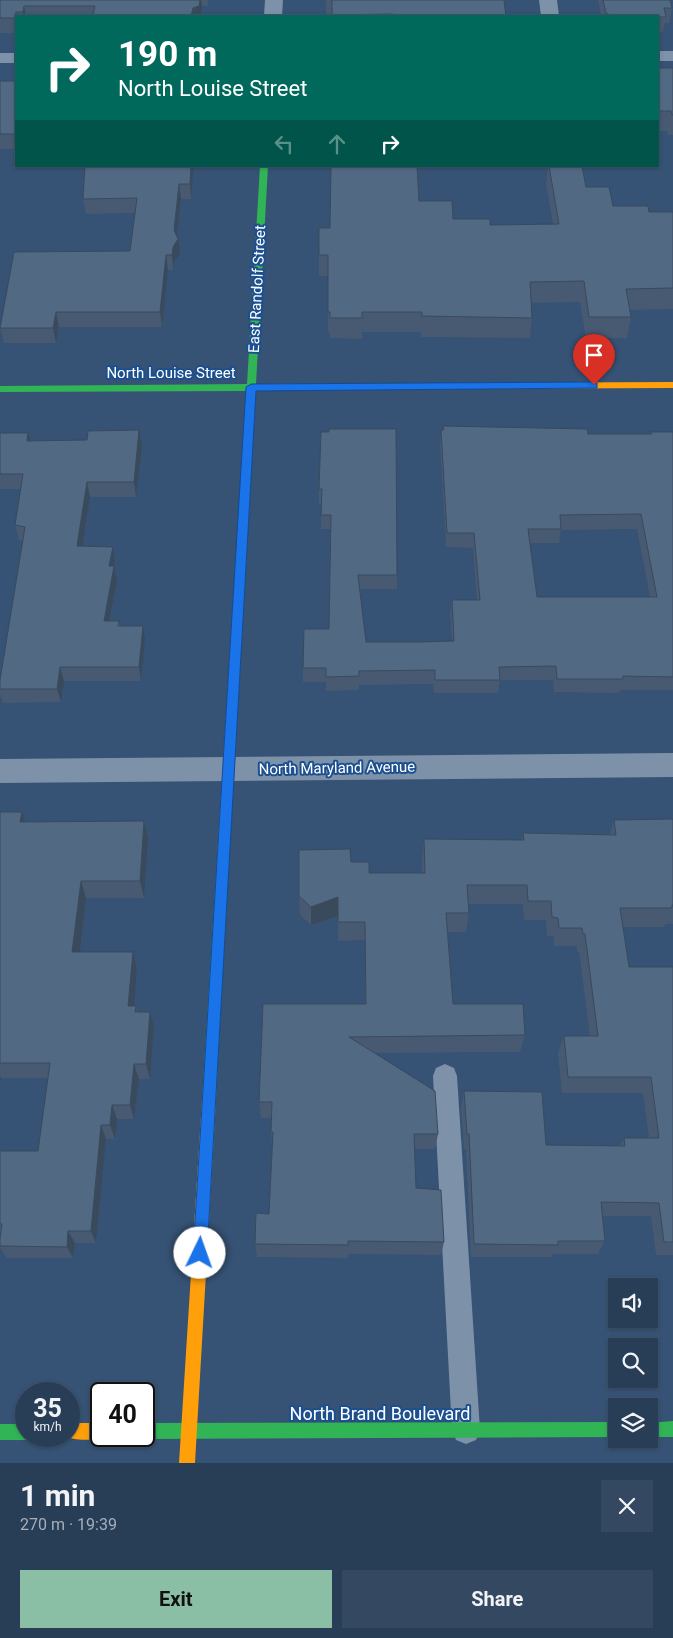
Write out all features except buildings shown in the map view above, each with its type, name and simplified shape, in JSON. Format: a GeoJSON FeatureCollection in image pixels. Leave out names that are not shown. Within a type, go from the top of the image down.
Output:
{"type":"FeatureCollection","features":[{"type":"Feature","properties":{"kind":"street"},"geometry":{"type":"LineString","coordinates":[[273,15],[274,0]]}},
{"type":"Feature","properties":{"kind":"street"},"geometry":{"type":"LineString","coordinates":[[548,0],[550,15]]}},
{"type":"Feature","properties":{"kind":"street"},"geometry":{"type":"LineString","coordinates":[[659,56],[673,56]]}},
{"type":"Feature","properties":{"kind":"street"},"geometry":{"type":"LineString","coordinates":[[0,58],[15,58]]}},
{"type":"Feature","properties":{"kind":"street","name":"East Randolf Street"},"geometry":{"type":"LineString","coordinates":[[187,1463],[264,167]]}},
{"type":"Feature","properties":{"kind":"street","name":"North Louise Street"},"geometry":{"type":"LineString","coordinates":[[0,389],[673,385]]}},
{"type":"Feature","properties":{"kind":"street","name":"North Maryland Avenue"},"geometry":{"type":"LineString","coordinates":[[0,771],[673,765]]}},
{"type":"Feature","properties":{"kind":"street","name":"North Brand Boulevard"},"geometry":{"type":"LineString","coordinates":[[155,1431],[608,1430]]}},
{"type":"Feature","properties":{"kind":"street"},"geometry":{"type":"LineString","coordinates":[[658,1430],[673,1430]]}},
{"type":"Feature","properties":{"kind":"street"},"geometry":{"type":"LineString","coordinates":[[0,1432],[15,1432]]}},
{"type":"Feature","properties":{"kind":"lane"},"geometry":{"type":"LineString","coordinates":[[445,1076],[466,1430]]}},
{"type":"Feature","properties":{"kind":"traffic: fast"},"geometry":{"type":"LineString","coordinates":[[245,494],[264,167]]}},
{"type":"Feature","properties":{"kind":"traffic: fast"},"geometry":{"type":"LineString","coordinates":[[0,389],[447,386]]}},
{"type":"Feature","properties":{"kind":"traffic: fast"},"geometry":{"type":"LineString","coordinates":[[209,1100],[223,857]]}},
{"type":"Feature","properties":{"kind":"traffic: fast"},"geometry":{"type":"LineString","coordinates":[[658,1430],[673,1429]]}},
{"type":"Feature","properties":{"kind":"traffic: fast"},"geometry":{"type":"LineString","coordinates":[[155,1431],[608,1430]]}},
{"type":"Feature","properties":{"kind":"traffic: fast"},"geometry":{"type":"LineString","coordinates":[[0,1432],[15,1432]]}},
{"type":"Feature","properties":{"kind":"traffic: slow"},"geometry":{"type":"LineString","coordinates":[[447,386],[673,385]]}},
{"type":"Feature","properties":{"kind":"traffic: slow"},"geometry":{"type":"LineString","coordinates":[[223,857],[245,494]]}},
{"type":"Feature","properties":{"kind":"traffic: slow"},"geometry":{"type":"LineString","coordinates":[[187,1463],[209,1100]]}},
{"type":"Feature","properties":{"kind":"traffic: slow"},"geometry":{"type":"LineString","coordinates":[[80,1431],[90,1431]]}},
{"type":"Feature","properties":{"kind":"route"},"geometry":{"type":"LineString","coordinates":[[200,1253],[251,387],[594,385]]}}]}
